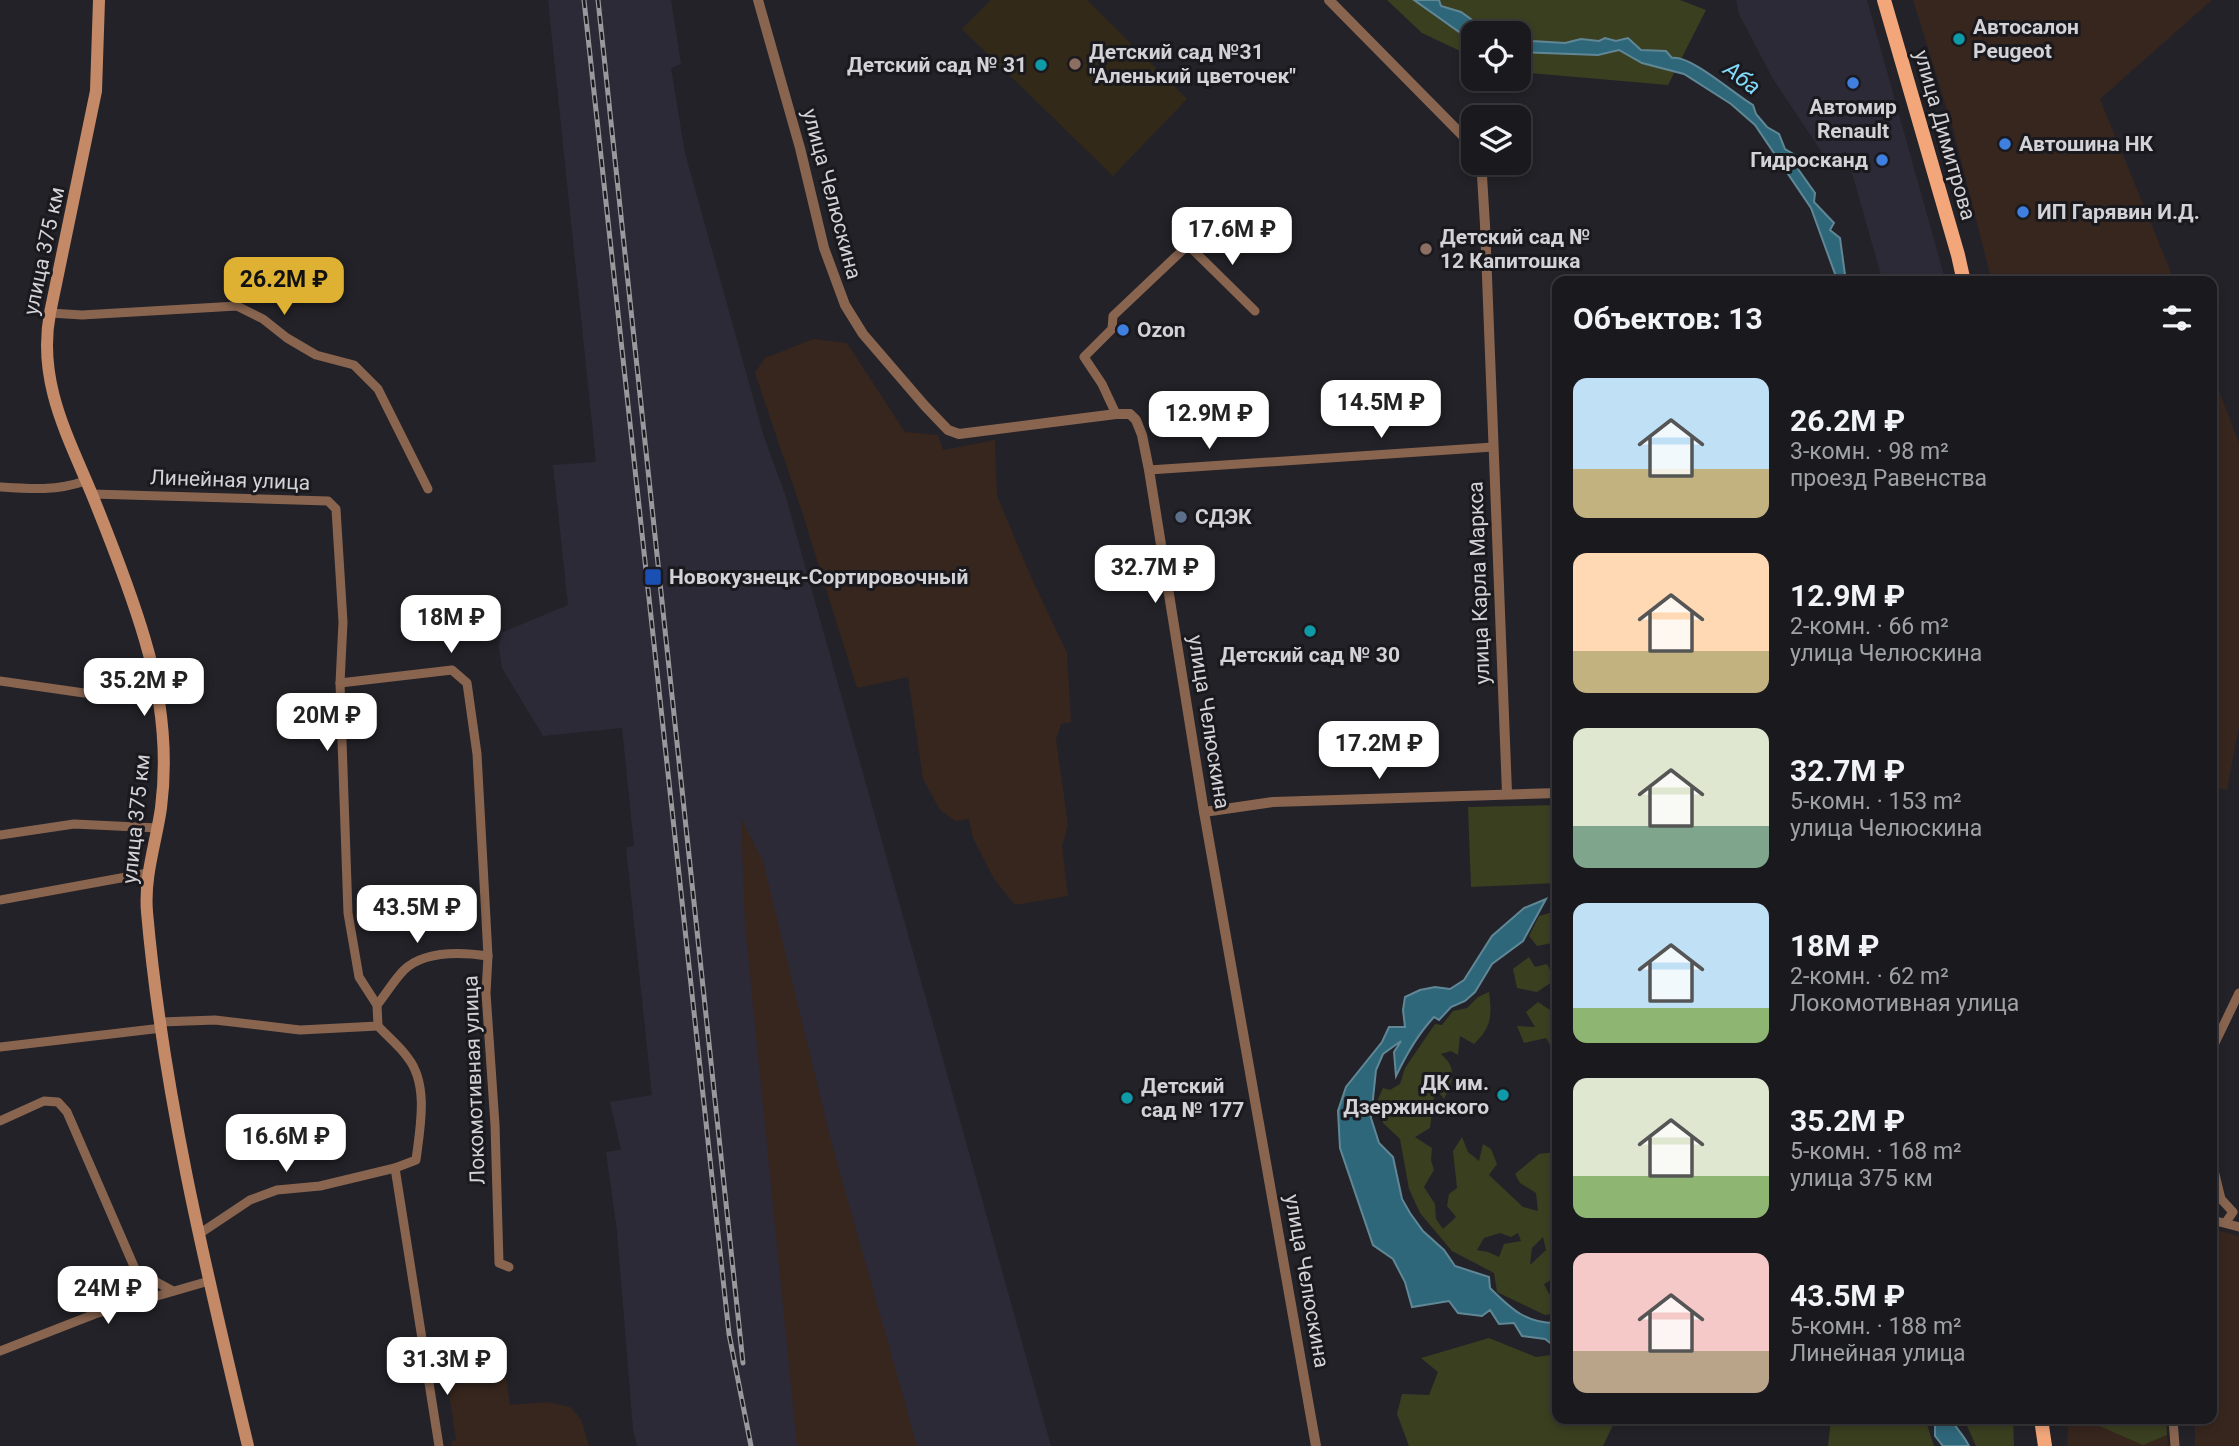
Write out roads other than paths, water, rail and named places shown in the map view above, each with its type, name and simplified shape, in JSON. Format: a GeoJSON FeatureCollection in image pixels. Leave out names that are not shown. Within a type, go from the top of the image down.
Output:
{"type":"FeatureCollection","features":[{"type":"Feature","properties":{"kind":"main road","name":"улица 375 км"},"geometry":{"type":"LineString","coordinates":[[99,0],[96,91],[50,313],[46,355],[51,391],[143,631],[157,693],[164,758],[158,828],[148,873],[147,909],[174,1115],[248,1446]]}},
{"type":"Feature","properties":{"kind":"main road","name":"улица Димитрова"},"geometry":{"type":"LineString","coordinates":[[1884,0],[1963,276]]}},
{"type":"Feature","properties":{"kind":"main road"},"geometry":{"type":"LineString","coordinates":[[2042,1424],[2045,1446]]}},
{"type":"Feature","properties":{"kind":"street","name":"улица Челюскина"},"geometry":{"type":"LineString","coordinates":[[758,0],[800,148],[830,269],[852,319],[883,359],[940,423],[959,434],[1116,414],[1130,414],[1136,420],[1149,470],[1204,813],[1316,1446]]}},
{"type":"Feature","properties":{"kind":"street"},"geometry":{"type":"LineString","coordinates":[[1329,0],[1461,133]]}},
{"type":"Feature","properties":{"kind":"street","name":"улица Карла Маркса"},"geometry":{"type":"LineString","coordinates":[[1481,175],[1507,793]]}},
{"type":"Feature","properties":{"kind":"street"},"geometry":{"type":"LineString","coordinates":[[1116,414],[1102,384],[1084,357],[1112,329],[1113,316],[1188,245],[1255,311]]}},
{"type":"Feature","properties":{"kind":"street"},"geometry":{"type":"LineString","coordinates":[[50,313],[82,315],[237,306],[263,319],[286,338],[316,355],[354,365],[379,389],[428,489]]}},
{"type":"Feature","properties":{"kind":"street"},"geometry":{"type":"LineString","coordinates":[[1149,470],[1493,447]]}},
{"type":"Feature","properties":{"kind":"street"},"geometry":{"type":"LineString","coordinates":[[0,487],[43,490],[69,487],[85,481]]}},
{"type":"Feature","properties":{"kind":"street","name":"Линейная улица"},"geometry":{"type":"LineString","coordinates":[[92,494],[331,502],[336,509],[343,622],[340,683],[348,913],[359,977],[377,1005]]}},
{"type":"Feature","properties":{"kind":"street","name":"Локомотивная улица"},"geometry":{"type":"LineString","coordinates":[[340,683],[452,670],[467,683],[477,754],[488,956],[486,993],[495,1125],[499,1263],[509,1267]]}},
{"type":"Feature","properties":{"kind":"street"},"geometry":{"type":"LineString","coordinates":[[0,681],[84,693],[157,693]]}},
{"type":"Feature","properties":{"kind":"street"},"geometry":{"type":"LineString","coordinates":[[1204,813],[1273,802],[1552,793]]}},
{"type":"Feature","properties":{"kind":"street"},"geometry":{"type":"LineString","coordinates":[[0,835],[74,824],[158,828]]}},
{"type":"Feature","properties":{"kind":"street"},"geometry":{"type":"LineString","coordinates":[[0,900],[148,873]]}},
{"type":"Feature","properties":{"kind":"street"},"geometry":{"type":"LineString","coordinates":[[199,1234],[250,1200],[277,1190],[320,1186],[395,1168],[416,1160],[421,1125],[420,1084],[410,1059],[377,1026],[377,1005],[404,970],[418,960],[465,953],[488,956]]}},
{"type":"Feature","properties":{"kind":"street"},"geometry":{"type":"LineString","coordinates":[[2217,1039],[2239,993]]}},
{"type":"Feature","properties":{"kind":"street"},"geometry":{"type":"LineString","coordinates":[[0,1047],[215,1020],[300,1030],[377,1026]]}},
{"type":"Feature","properties":{"kind":"street"},"geometry":{"type":"LineString","coordinates":[[0,1121],[44,1101],[58,1102],[67,1112],[136,1271],[173,1291]]}},
{"type":"Feature","properties":{"kind":"street"},"geometry":{"type":"LineString","coordinates":[[395,1168],[439,1446]]}},
{"type":"Feature","properties":{"kind":"street"},"geometry":{"type":"LineString","coordinates":[[2217,1182],[2221,1199],[2233,1212],[2226,1222]]}},
{"type":"Feature","properties":{"kind":"street"},"geometry":{"type":"LineString","coordinates":[[2217,1221],[2239,1227]]}},
{"type":"Feature","properties":{"kind":"street"},"geometry":{"type":"LineString","coordinates":[[0,1351],[96,1314],[209,1281]]}},
{"type":"Feature","properties":{"kind":"street"},"geometry":{"type":"LineString","coordinates":[[2173,1424],[2175,1446]]}},
{"type":"Feature","properties":{"kind":"water"},"geometry":{"type":"Polygon","coordinates":[[[1414,0],[1439,0],[1441,6],[1461,12],[1474,21],[1461,21],[1461,33],[1414,0]]]}},
{"type":"Feature","properties":{"kind":"water"},"geometry":{"type":"Polygon","coordinates":[[[1605,38],[1616,41],[1628,38],[1641,50],[1666,51],[1672,58],[1690,63],[1753,105],[1756,114],[1767,127],[1779,134],[1785,149],[1797,156],[1798,169],[1815,193],[1814,202],[1834,223],[1830,230],[1840,238],[1845,276],[1836,276],[1811,208],[1755,125],[1731,104],[1684,74],[1642,63],[1619,50],[1598,55],[1531,52],[1531,41],[1565,43],[1581,39],[1599,41],[1605,38]]]}},
{"type":"Feature","properties":{"kind":"water"},"geometry":{"type":"Polygon","coordinates":[[[1546,899],[1523,941],[1492,964],[1475,992],[1465,1001],[1451,1007],[1439,1020],[1434,1017],[1413,1045],[1396,1076],[1394,1052],[1401,1041],[1383,1054],[1376,1070],[1371,1118],[1379,1143],[1393,1157],[1402,1199],[1423,1231],[1444,1250],[1455,1266],[1489,1277],[1490,1288],[1520,1314],[1537,1321],[1552,1323],[1552,1344],[1545,1339],[1522,1336],[1514,1323],[1499,1324],[1490,1310],[1482,1316],[1458,1313],[1449,1301],[1412,1307],[1405,1282],[1393,1259],[1373,1245],[1340,1148],[1338,1111],[1346,1087],[1382,1042],[1389,1027],[1405,1027],[1405,997],[1435,987],[1450,989],[1464,980],[1492,936],[1524,908],[1546,899]]]}},
{"type":"Feature","properties":{"kind":"water"},"geometry":{"type":"Polygon","coordinates":[[[1935,1424],[1954,1424],[1969,1446],[1943,1446],[1935,1436],[1935,1424]]]}},
{"type":"Feature","properties":{"kind":"railway"},"geometry":{"type":"LineString","coordinates":[[584,0],[729,1334],[751,1446]]}},
{"type":"Feature","properties":{"kind":"railway"},"geometry":{"type":"LineString","coordinates":[[598,0],[743,1363]]}},
{"type":"Feature","properties":{"kind":"place","name":"Автосалон Peugeot"},"geometry":{"type":"Point","coordinates":[1959,39]}},
{"type":"Feature","properties":{"kind":"place","name":"Детский сад №31 \"Аленький цветочек\""},"geometry":{"type":"Point","coordinates":[1075,64]}},
{"type":"Feature","properties":{"kind":"place","name":"Детский сад № 31"},"geometry":{"type":"Point","coordinates":[1041,65]}},
{"type":"Feature","properties":{"kind":"place","name":"Автомир Renault"},"geometry":{"type":"Point","coordinates":[1853,83]}},
{"type":"Feature","properties":{"kind":"place","name":"Автошина НК"},"geometry":{"type":"Point","coordinates":[2005,144]}},
{"type":"Feature","properties":{"kind":"place","name":"Гидросканд"},"geometry":{"type":"Point","coordinates":[1882,160]}},
{"type":"Feature","properties":{"kind":"place","name":"ИП Гарявин И.Д."},"geometry":{"type":"Point","coordinates":[2023,212]}},
{"type":"Feature","properties":{"kind":"place","name":"Детский сад № 12 Капитошка"},"geometry":{"type":"Point","coordinates":[1426,249]}},
{"type":"Feature","properties":{"kind":"place","name":"Ozon"},"geometry":{"type":"Point","coordinates":[1123,330]}},
{"type":"Feature","properties":{"kind":"place","name":"СДЭК"},"geometry":{"type":"Point","coordinates":[1181,517]}},
{"type":"Feature","properties":{"kind":"place","name":"Новокузнецк-Сортировочный"},"geometry":{"type":"Point","coordinates":[653,577]}},
{"type":"Feature","properties":{"kind":"place","name":"Детский сад № 30"},"geometry":{"type":"Point","coordinates":[1310,631]}},
{"type":"Feature","properties":{"kind":"place","name":"ДК им. Дзержинского"},"geometry":{"type":"Point","coordinates":[1503,1095]}},
{"type":"Feature","properties":{"kind":"place","name":"Детский сад № 177"},"geometry":{"type":"Point","coordinates":[1127,1098]}},
{"type":"Feature","properties":{"kind":"water label","name":"Аба"},"geometry":{"type":"Point","coordinates":[1742,78]}}]}
